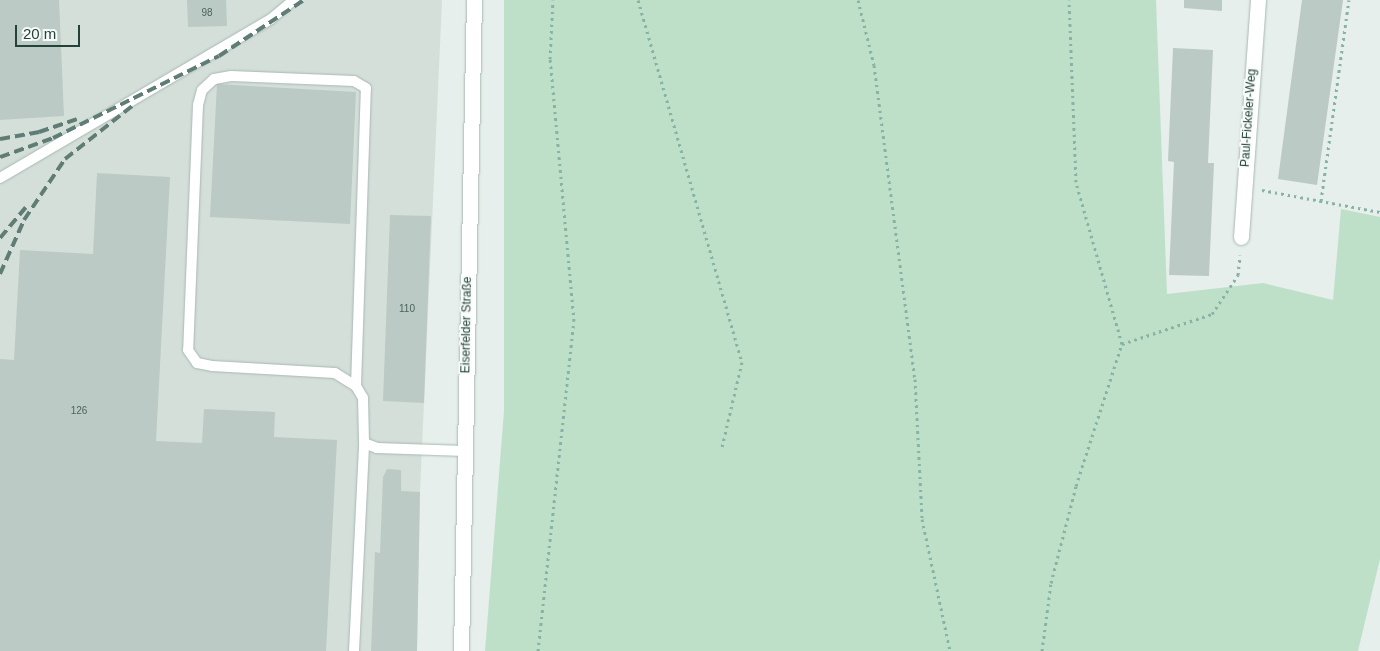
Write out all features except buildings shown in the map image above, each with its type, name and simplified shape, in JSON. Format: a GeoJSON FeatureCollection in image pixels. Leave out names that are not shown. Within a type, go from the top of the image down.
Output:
{"type":"FeatureCollection","features":[{"type":"Feature","properties":{"kind":"main road","name":"Eiserfelder Straße"},"geometry":{"type":"LineString","coordinates":[[461,651],[474,0]]}},
{"type":"Feature","properties":{"kind":"main road","name":"Paul-Fickeler-Weg"},"geometry":{"type":"LineString","coordinates":[[1241,237],[1258,0]]}},
{"type":"Feature","properties":{"kind":"lane"},"geometry":{"type":"LineString","coordinates":[[0,178],[271,19],[294,0]]}},
{"type":"Feature","properties":{"kind":"lane"},"geometry":{"type":"LineString","coordinates":[[354,651],[364,443],[363,398],[356,386],[335,373],[318,370],[197,363],[188,350],[198,106],[202,90],[214,79],[232,76],[354,81],[366,88],[356,386]]}},
{"type":"Feature","properties":{"kind":"lane"},"geometry":{"type":"LineString","coordinates":[[364,443],[377,448],[465,451]]}},
{"type":"Feature","properties":{"kind":"path"},"geometry":{"type":"LineString","coordinates":[[538,651],[574,321],[550,59],[554,0]]}},
{"type":"Feature","properties":{"kind":"path"},"geometry":{"type":"LineString","coordinates":[[638,0],[742,362],[722,447]]}},
{"type":"Feature","properties":{"kind":"path"},"geometry":{"type":"LineString","coordinates":[[858,0],[874,64],[914,370],[922,518],[950,651]]}},
{"type":"Feature","properties":{"kind":"path"},"geometry":{"type":"LineString","coordinates":[[1042,651],[1051,583],[1076,486],[1122,344],[1076,182],[1070,0]]}},
{"type":"Feature","properties":{"kind":"path"},"geometry":{"type":"LineString","coordinates":[[1321,201],[1349,0]]}},
{"type":"Feature","properties":{"kind":"path"},"geometry":{"type":"LineString","coordinates":[[1244,186],[1380,212]]}},
{"type":"Feature","properties":{"kind":"path"},"geometry":{"type":"LineString","coordinates":[[1122,344],[1212,314],[1238,275],[1241,237]]}},
{"type":"Feature","properties":{"kind":"shaded area"},"geometry":{"type":"Polygon","coordinates":[[[0,0],[442,0],[420,492],[417,651],[0,651],[0,0]]]}},
{"type":"Feature","properties":{"kind":"green space"},"geometry":{"type":"Polygon","coordinates":[[[504,0],[1156,0],[1167,294],[1263,283],[1333,300],[1341,209],[1380,217],[1380,559],[1358,651],[485,651],[504,411],[504,0]]]}},
{"type":"Feature","properties":{"kind":"railway"},"geometry":{"type":"LineString","coordinates":[[0,157],[53,138],[219,56],[304,0]]}},
{"type":"Feature","properties":{"kind":"railway"},"geometry":{"type":"LineString","coordinates":[[0,274],[24,220],[65,159],[136,103]]}},
{"type":"Feature","properties":{"kind":"railway"},"geometry":{"type":"LineString","coordinates":[[0,139],[39,132],[77,119]]}},
{"type":"Feature","properties":{"kind":"railway"},"geometry":{"type":"LineString","coordinates":[[0,238],[26,207]]}}]}
